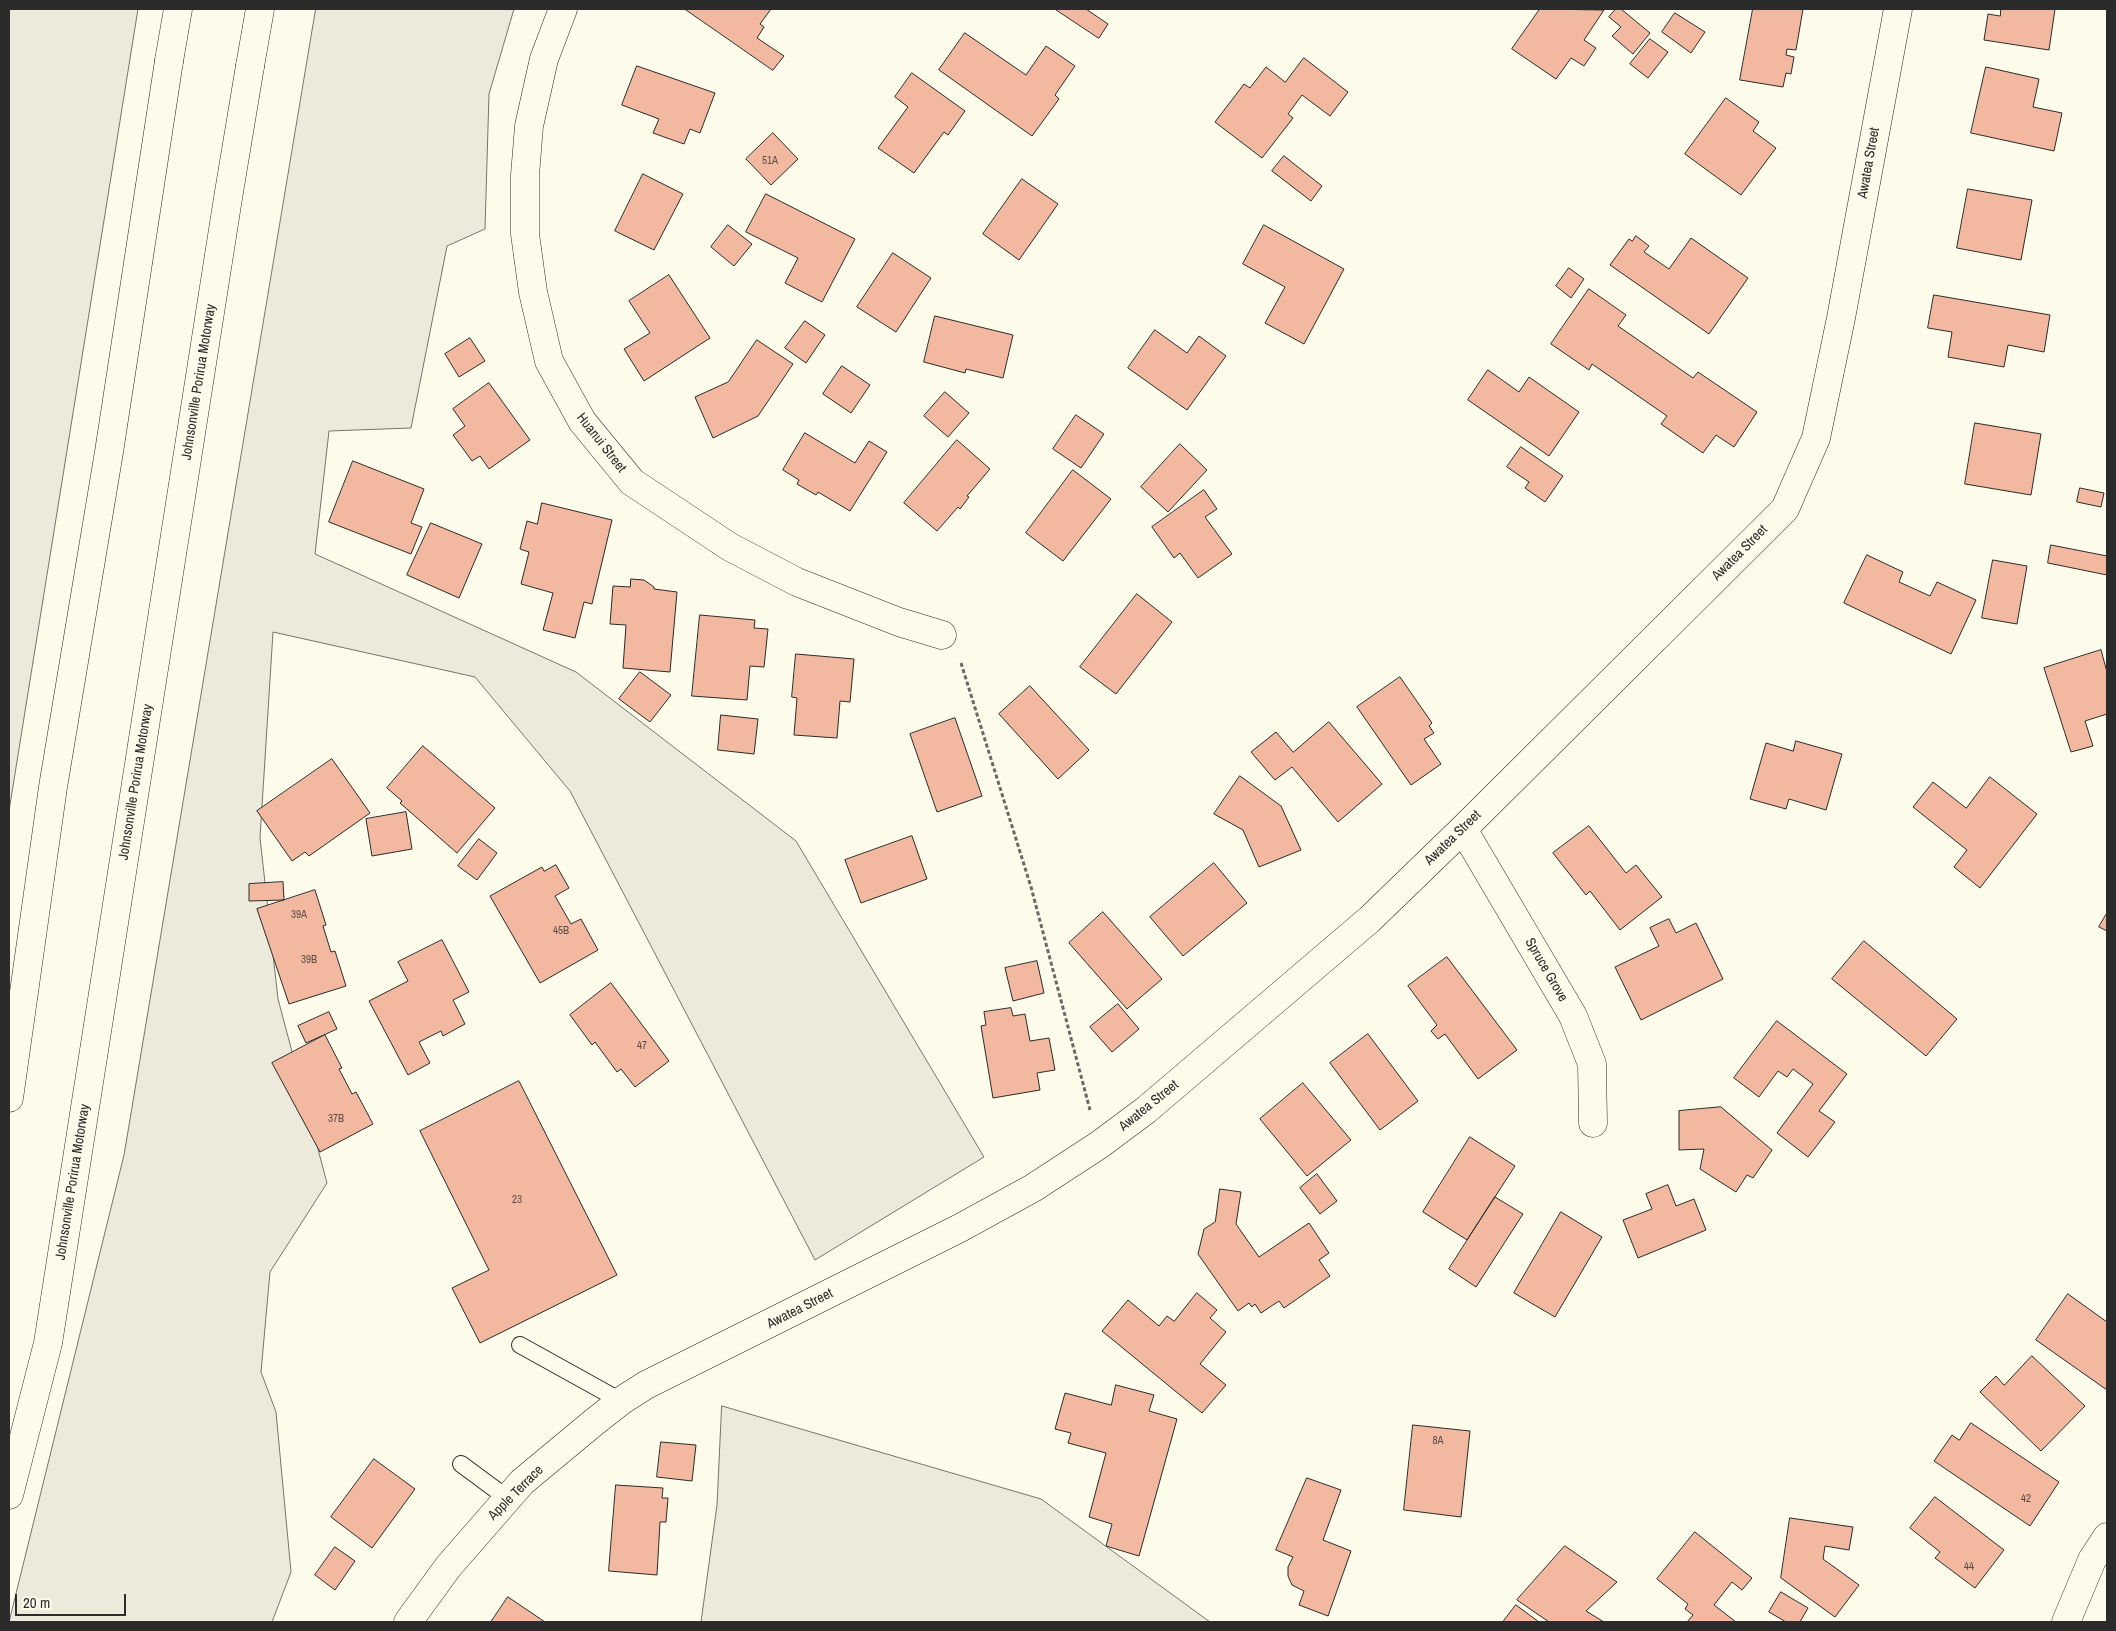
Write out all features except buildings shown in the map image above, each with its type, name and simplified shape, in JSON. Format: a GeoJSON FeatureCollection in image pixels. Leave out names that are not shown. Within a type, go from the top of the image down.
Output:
{"type":"FeatureCollection","features":[{"type":"Feature","properties":{"kind":"main road"},"geometry":{"type":"LineString","coordinates":[[9,1098],[53,787],[109,452],[178,9]]}},
{"type":"Feature","properties":{"kind":"main road","name":"Johnsonville Porirua Motorway"},"geometry":{"type":"LineString","coordinates":[[9,1495],[48,1342],[224,217],[260,9]]}},
{"type":"Feature","properties":{"kind":"main road","name":"Huanui Street"},"geometry":{"type":"LineString","coordinates":[[563,9],[544,59],[530,126],[525,174],[525,234],[534,292],[549,361],[582,421],[632,482],[730,547],[797,582],[899,622],[942,635]]}},
{"type":"Feature","properties":{"kind":"main road","name":"Awatea Street"},"geometry":{"type":"LineString","coordinates":[[646,1385],[960,1228],[1033,1188],[1099,1145],[1146,1110],[1370,919],[1785,509],[1816,438],[1841,318],[1898,9]]}},
{"type":"Feature","properties":{"kind":"main road","name":"Spruce Grove"},"geometry":{"type":"LineString","coordinates":[[1463,829],[1573,1016],[1592,1064],[1593,1123]]}},
{"type":"Feature","properties":{"kind":"main road","name":"Apple Terrace"},"geometry":{"type":"LineString","coordinates":[[408,1622],[448,1567],[522,1482],[621,1401],[646,1385]]}},
{"type":"Feature","properties":{"kind":"main road"},"geometry":{"type":"LineString","coordinates":[[2066,1622],[2092,1560],[2107,1537]]}},
{"type":"Feature","properties":{"kind":"lane"},"geometry":{"type":"LineString","coordinates":[[520,1345],[621,1401]]}},
{"type":"Feature","properties":{"kind":"lane"},"geometry":{"type":"LineString","coordinates":[[461,1464],[507,1498]]}},
{"type":"Feature","properties":{"kind":"path"},"geometry":{"type":"LineString","coordinates":[[942,635],[964,666],[1030,887],[1099,1145]]}},
{"type":"Feature","properties":{"kind":"shaded area"},"geometry":{"type":"Polygon","coordinates":[[[9,9],[138,9],[9,811],[9,9]]]}},
{"type":"Feature","properties":{"kind":"shaded area"},"geometry":{"type":"Polygon","coordinates":[[[316,9],[514,9],[489,94],[485,229],[447,246],[411,428],[329,431],[315,554],[576,672],[796,841],[984,1157],[815,1260],[570,791],[475,677],[273,632],[260,838],[278,999],[327,1183],[270,1272],[261,1372],[276,1412],[291,1572],[272,1622],[9,1622],[124,1155],[316,9]]]}},
{"type":"Feature","properties":{"kind":"shaded area"},"geometry":{"type":"Polygon","coordinates":[[[722,1406],[1041,1499],[1210,1622],[701,1622],[717,1505],[722,1406]]]}}]}
